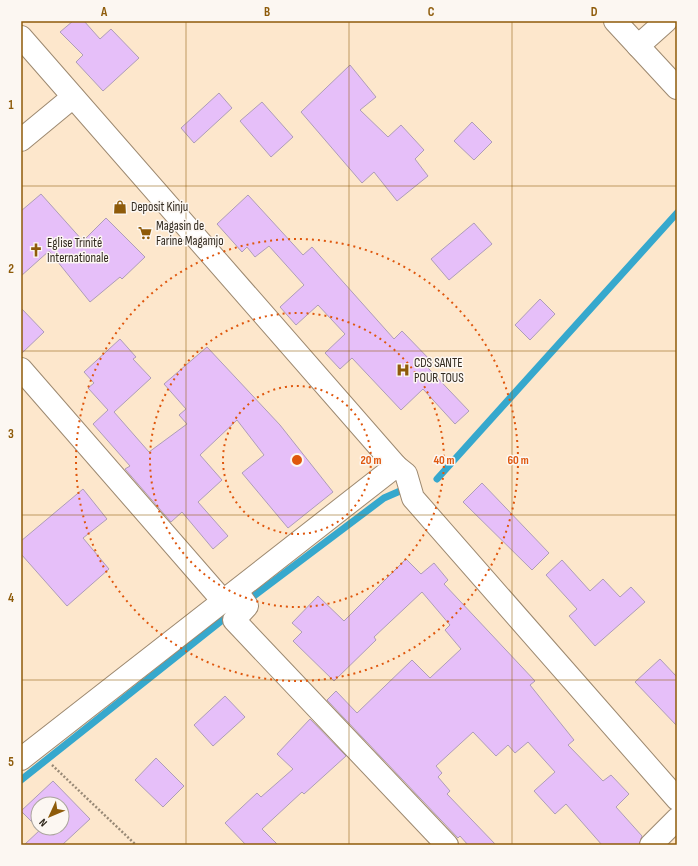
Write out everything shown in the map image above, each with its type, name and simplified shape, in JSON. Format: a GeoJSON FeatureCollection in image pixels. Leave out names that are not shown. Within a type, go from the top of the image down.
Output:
{"type":"FeatureCollection","features":[{"type":"Feature","properties":{"kind":"street"},"geometry":{"type":"LineString","coordinates":[[615,21],[677,88]]}},
{"type":"Feature","properties":{"kind":"street"},"geometry":{"type":"LineString","coordinates":[[638,46],[666,21]]}},
{"type":"Feature","properties":{"kind":"street"},"geometry":{"type":"LineString","coordinates":[[21,37],[396,466],[406,474],[413,498],[677,799]]}},
{"type":"Feature","properties":{"kind":"street"},"geometry":{"type":"LineString","coordinates":[[21,140],[73,97]]}},
{"type":"Feature","properties":{"kind":"street"},"geometry":{"type":"LineString","coordinates":[[21,369],[236,600],[234,620],[448,845]]}},
{"type":"Feature","properties":{"kind":"street"},"geometry":{"type":"LineString","coordinates":[[25,749],[236,600],[396,466]]}},
{"type":"Feature","properties":{"kind":"street"},"geometry":{"type":"LineString","coordinates":[[651,845],[677,820]]}},
{"type":"Feature","properties":{"kind":"path"},"geometry":{"type":"LineString","coordinates":[[52,764],[136,845]]}},
{"type":"Feature","properties":{"kind":"building"},"geometry":{"type":"Polygon","coordinates":[[[73,21],[84,21],[100,39],[111,29],[139,58],[103,91],[76,62],[83,55],[60,32],[73,21]]]}},
{"type":"Feature","properties":{"kind":"building"},"geometry":{"type":"Polygon","coordinates":[[[350,65],[376,97],[360,110],[388,137],[401,125],[424,150],[415,159],[428,176],[397,201],[374,172],[362,183],[301,112],[350,65]]]}},
{"type":"Feature","properties":{"kind":"building"},"geometry":{"type":"Polygon","coordinates":[[[219,93],[232,108],[194,143],[181,128],[219,93]]]}},
{"type":"Feature","properties":{"kind":"building"},"geometry":{"type":"Polygon","coordinates":[[[262,102],[293,137],[271,157],[240,121],[262,102]]]}},
{"type":"Feature","properties":{"kind":"building"},"geometry":{"type":"Polygon","coordinates":[[[472,122],[492,142],[474,160],[454,141],[472,122]]]}},
{"type":"Feature","properties":{"kind":"building"},"geometry":{"type":"Polygon","coordinates":[[[41,194],[83,241],[106,218],[145,257],[122,279],[120,277],[90,302],[49,251],[21,276],[21,211],[41,194]]]}},
{"type":"Feature","properties":{"kind":"building"},"geometry":{"type":"Polygon","coordinates":[[[248,195],[303,255],[312,247],[394,339],[402,331],[433,363],[428,368],[469,411],[455,424],[423,389],[401,410],[352,358],[340,369],[325,353],[345,334],[318,305],[296,325],[280,307],[304,285],[269,246],[255,257],[247,247],[242,252],[217,224],[248,195]]]}},
{"type":"Feature","properties":{"kind":"building"},"geometry":{"type":"Polygon","coordinates":[[[474,223],[492,244],[449,280],[431,259],[474,223]]]}},
{"type":"Feature","properties":{"kind":"building"},"geometry":{"type":"Polygon","coordinates":[[[540,299],[555,314],[530,340],[515,325],[540,299]]]}},
{"type":"Feature","properties":{"kind":"building"},"geometry":{"type":"Polygon","coordinates":[[[21,308],[44,332],[21,354],[21,308]]]}},
{"type":"Feature","properties":{"kind":"building"},"geometry":{"type":"Polygon","coordinates":[[[120,339],[136,357],[133,359],[151,378],[114,412],[149,452],[187,424],[179,415],[186,409],[164,384],[207,347],[280,425],[333,492],[288,528],[242,473],[264,455],[237,420],[200,455],[222,480],[198,502],[228,536],[213,549],[182,512],[171,522],[125,469],[130,466],[93,424],[108,410],[88,388],[94,383],[84,372],[120,339]]]}},
{"type":"Feature","properties":{"kind":"building"},"geometry":{"type":"Polygon","coordinates":[[[482,483],[549,553],[532,570],[463,502],[482,483]]]}},
{"type":"Feature","properties":{"kind":"building"},"geometry":{"type":"Polygon","coordinates":[[[83,489],[107,519],[83,538],[109,569],[67,606],[21,554],[21,541],[83,489]]]}},
{"type":"Feature","properties":{"kind":"building"},"geometry":{"type":"Polygon","coordinates":[[[406,559],[421,574],[434,563],[448,580],[444,584],[535,681],[530,685],[574,740],[568,745],[603,781],[611,775],[629,794],[616,807],[642,836],[639,845],[602,845],[566,804],[555,814],[534,791],[555,772],[528,742],[515,753],[508,745],[496,756],[473,732],[436,766],[442,773],[438,777],[450,791],[447,794],[496,845],[468,845],[460,836],[458,838],[327,700],[336,691],[357,713],[412,660],[430,678],[461,649],[445,630],[450,625],[422,592],[374,637],[376,640],[334,681],[293,641],[302,632],[292,623],[318,596],[344,621],[406,559]]]}},
{"type":"Feature","properties":{"kind":"building"},"geometry":{"type":"Polygon","coordinates":[[[562,560],[590,591],[603,579],[620,597],[631,587],[645,602],[595,646],[569,616],[577,609],[546,575],[562,560]]]}},
{"type":"Feature","properties":{"kind":"building"},"geometry":{"type":"Polygon","coordinates":[[[660,659],[677,677],[677,726],[635,682],[660,659]]]}},
{"type":"Feature","properties":{"kind":"building"},"geometry":{"type":"Polygon","coordinates":[[[225,696],[245,717],[213,746],[194,725],[225,696]]]}},
{"type":"Feature","properties":{"kind":"building"},"geometry":{"type":"Polygon","coordinates":[[[310,719],[346,756],[304,794],[302,792],[262,829],[278,845],[246,845],[225,823],[257,793],[261,797],[293,769],[277,754],[310,719]]]}},
{"type":"Feature","properties":{"kind":"building"},"geometry":{"type":"Polygon","coordinates":[[[156,758],[184,786],[163,807],[135,780],[156,758]]]}},
{"type":"Feature","properties":{"kind":"building"},"geometry":{"type":"Polygon","coordinates":[[[53,781],[68,796],[37,796],[53,781]]]}},
{"type":"Feature","properties":{"kind":"building"},"geometry":{"type":"Polygon","coordinates":[[[70,798],[90,819],[62,845],[24,845],[34,836],[70,836],[70,798]]]}},
{"type":"Feature","properties":{"kind":"building"},"geometry":{"type":"Polygon","coordinates":[[[30,803],[30,820],[21,811],[30,803]]]}},
{"type":"Feature","properties":{"kind":"waterway"},"geometry":{"type":"LineString","coordinates":[[437,479],[677,213]]}},
{"type":"Feature","properties":{"kind":"waterway"},"geometry":{"type":"LineString","coordinates":[[246,602],[384,498],[407,488]]}},
{"type":"Feature","properties":{"kind":"waterway"},"geometry":{"type":"LineString","coordinates":[[21,780],[230,614]]}},
{"type":"Feature","properties":{"kind":"place","name":"Deposit Kinju"},"geometry":{"type":"Point","coordinates":[120,207]}},
{"type":"Feature","properties":{"kind":"place","name":"Magasin de Farine Magamjo"},"geometry":{"type":"Point","coordinates":[145,233]}},
{"type":"Feature","properties":{"kind":"place","name":"Eglise Trinité Internationale"},"geometry":{"type":"Point","coordinates":[36,250]}},
{"type":"Feature","properties":{"kind":"place","name":"CDS SANTE POUR TOUS"},"geometry":{"type":"Point","coordinates":[403,370]}}]}
